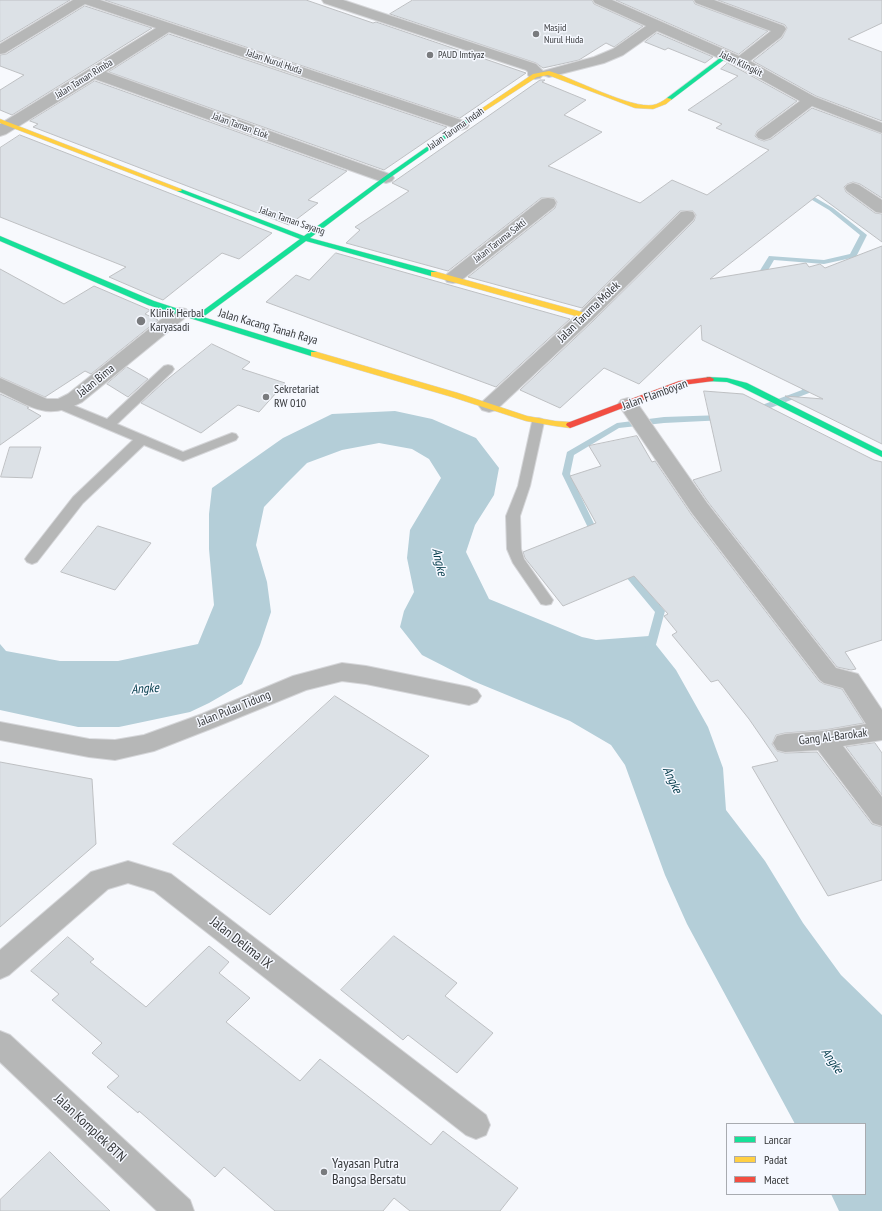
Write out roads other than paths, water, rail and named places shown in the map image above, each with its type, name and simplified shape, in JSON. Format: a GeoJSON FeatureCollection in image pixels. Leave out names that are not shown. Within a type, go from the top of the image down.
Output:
{"type":"FeatureCollection","features":[{"type":"Feature","properties":{"kind":"street","name":"Jalan Nurul Huda"},"geometry":{"type":"LineString","coordinates":[[85,0],[460,125]]}},
{"type":"Feature","properties":{"kind":"street"},"geometry":{"type":"LineString","coordinates":[[0,50],[85,0]]}},
{"type":"Feature","properties":{"kind":"street"},"geometry":{"type":"LineString","coordinates":[[329,0],[531,67],[542,74],[635,106],[645,108],[664,103],[726,56]]}},
{"type":"Feature","properties":{"kind":"street","name":"Jalan Klingkit"},"geometry":{"type":"LineString","coordinates":[[600,0],[740,62],[810,100],[882,128]]}},
{"type":"Feature","properties":{"kind":"street"},"geometry":{"type":"LineString","coordinates":[[701,0],[779,29],[776,34],[740,62]]}},
{"type":"Feature","properties":{"kind":"street"},"geometry":{"type":"LineString","coordinates":[[542,74],[599,60],[618,52],[656,25]]}},
{"type":"Feature","properties":{"kind":"street","name":"Jalan Taman Rimba"},"geometry":{"type":"LineString","coordinates":[[3,126],[94,73],[168,27]]}},
{"type":"Feature","properties":{"kind":"street","name":"Jalan Taman Elok"},"geometry":{"type":"LineString","coordinates":[[94,73],[386,178]]}},
{"type":"Feature","properties":{"kind":"street","name":"Jalan Taruma Indah"},"geometry":{"type":"LineString","coordinates":[[189,316],[304,238],[460,125],[542,74]]}},
{"type":"Feature","properties":{"kind":"street"},"geometry":{"type":"LineString","coordinates":[[764,135],[810,100]]}},
{"type":"Feature","properties":{"kind":"street","name":"Jalan Taman Sayang"},"geometry":{"type":"LineString","coordinates":[[3,126],[304,238],[586,316]]}},
{"type":"Feature","properties":{"kind":"street"},"geometry":{"type":"LineString","coordinates":[[853,188],[882,208]]}},
{"type":"Feature","properties":{"kind":"street","name":"Jalan Taruma Sakti"},"geometry":{"type":"LineString","coordinates":[[453,278],[548,203]]}},
{"type":"Feature","properties":{"kind":"street","name":"Jalan Taruma Molek"},"geometry":{"type":"LineString","coordinates":[[489,406],[586,316],[687,216]]}},
{"type":"Feature","properties":{"kind":"street","name":"Jalan Kacang Tanah Raya"},"geometry":{"type":"LineString","coordinates":[[0,238],[151,303],[189,316],[489,406]]}},
{"type":"Feature","properties":{"kind":"street","name":"Jalan Bima"},"geometry":{"type":"LineString","coordinates":[[61,405],[75,398],[189,316]]}},
{"type":"Feature","properties":{"kind":"street","name":"Jalan Flamboyan"},"geometry":{"type":"LineString","coordinates":[[489,406],[538,422],[557,426],[636,418],[682,383],[700,379],[722,378],[744,385],[882,454]]}},
{"type":"Feature","properties":{"kind":"street"},"geometry":{"type":"LineString","coordinates":[[0,384],[44,405],[61,405]]}},
{"type":"Feature","properties":{"kind":"street"},"geometry":{"type":"LineString","coordinates":[[636,418],[693,499],[828,674],[832,677],[850,680],[882,730]]}},
{"type":"Feature","properties":{"kind":"street","name":"Jalan Pulau Tidung"},"geometry":{"type":"LineString","coordinates":[[0,731],[89,748],[115,750],[146,744],[210,720],[301,682],[342,672],[366,675],[469,696]]}},
{"type":"Feature","properties":{"kind":"street","name":"Gang Al-Barokak"},"geometry":{"type":"LineString","coordinates":[[785,743],[824,740],[882,730]]}},
{"type":"Feature","properties":{"kind":"street"},"geometry":{"type":"LineString","coordinates":[[824,740],[882,816]]}},
{"type":"Feature","properties":{"kind":"street","name":"Jalan Delima IX"},"geometry":{"type":"LineString","coordinates":[[0,967],[100,880],[128,872],[162,882],[476,1125]]}},
{"type":"Feature","properties":{"kind":"street","name":"Jalan Komplek BTN"},"geometry":{"type":"LineString","coordinates":[[0,1044],[179,1211]]}},
{"type":"Feature","properties":{"kind":"lane"},"geometry":{"type":"LineString","coordinates":[[108,425],[168,369]]}},
{"type":"Feature","properties":{"kind":"lane"},"geometry":{"type":"LineString","coordinates":[[61,405],[183,457],[232,437]]}},
{"type":"Feature","properties":{"kind":"lane"},"geometry":{"type":"LineString","coordinates":[[538,422],[524,486],[513,516],[514,549],[518,560],[546,600]]}},
{"type":"Feature","properties":{"kind":"lane"},"geometry":{"type":"LineString","coordinates":[[32,559],[78,500],[142,439]]}},
{"type":"Feature","properties":{"kind":"water","name":"Angke"},"geometry":{"type":"Polygon","coordinates":[[[395,411],[432,419],[476,438],[499,468],[494,495],[475,525],[466,552],[489,599],[582,637],[596,640],[649,636],[676,670],[708,727],[723,768],[726,810],[765,861],[803,923],[841,975],[882,1015],[882,1211],[839,1211],[831,1195],[866,1195],[866,1123],[794,1123],[687,924],[665,875],[625,765],[611,745],[570,721],[473,681],[422,655],[400,627],[404,611],[414,592],[407,558],[410,530],[441,478],[429,459],[412,449],[379,443],[342,450],[307,463],[264,507],[256,545],[267,582],[271,612],[260,645],[242,684],[190,712],[119,727],[78,727],[0,710],[0,644],[6,651],[60,661],[118,661],[198,644],[214,605],[209,549],[209,514],[212,488],[283,438],[332,414],[395,411]]]}},
{"type":"Feature","properties":{"kind":"waterway"},"geometry":{"type":"LineString","coordinates":[[762,280],[763,272],[772,258],[824,262],[853,255],[864,235],[831,209],[804,193]]}},
{"type":"Feature","properties":{"kind":"waterway"},"geometry":{"type":"LineString","coordinates":[[757,410],[806,391],[802,378]]}},
{"type":"Feature","properties":{"kind":"waterway"},"geometry":{"type":"LineString","coordinates":[[596,536],[566,474],[570,454],[617,426],[664,420],[722,418]]}},
{"type":"Feature","properties":{"kind":"waterway"},"geometry":{"type":"LineString","coordinates":[[624,569],[660,611],[649,652]]}},
{"type":"Feature","properties":{"kind":"place","name":"Masjid Nurul Huda"},"geometry":{"type":"Point","coordinates":[536,34]}},
{"type":"Feature","properties":{"kind":"place","name":"PAUD Imtiyaz"},"geometry":{"type":"Point","coordinates":[430,55]}},
{"type":"Feature","properties":{"kind":"place","name":"Klinik Herbal Karyasadi"},"geometry":{"type":"Point","coordinates":[141,321]}},
{"type":"Feature","properties":{"kind":"place","name":"Sekretariat RW 010"},"geometry":{"type":"Point","coordinates":[266,397]}},
{"type":"Feature","properties":{"kind":"place","name":"Yayasan Putra Bangsa Bersatu"},"geometry":{"type":"Point","coordinates":[324,1172]}}]}
